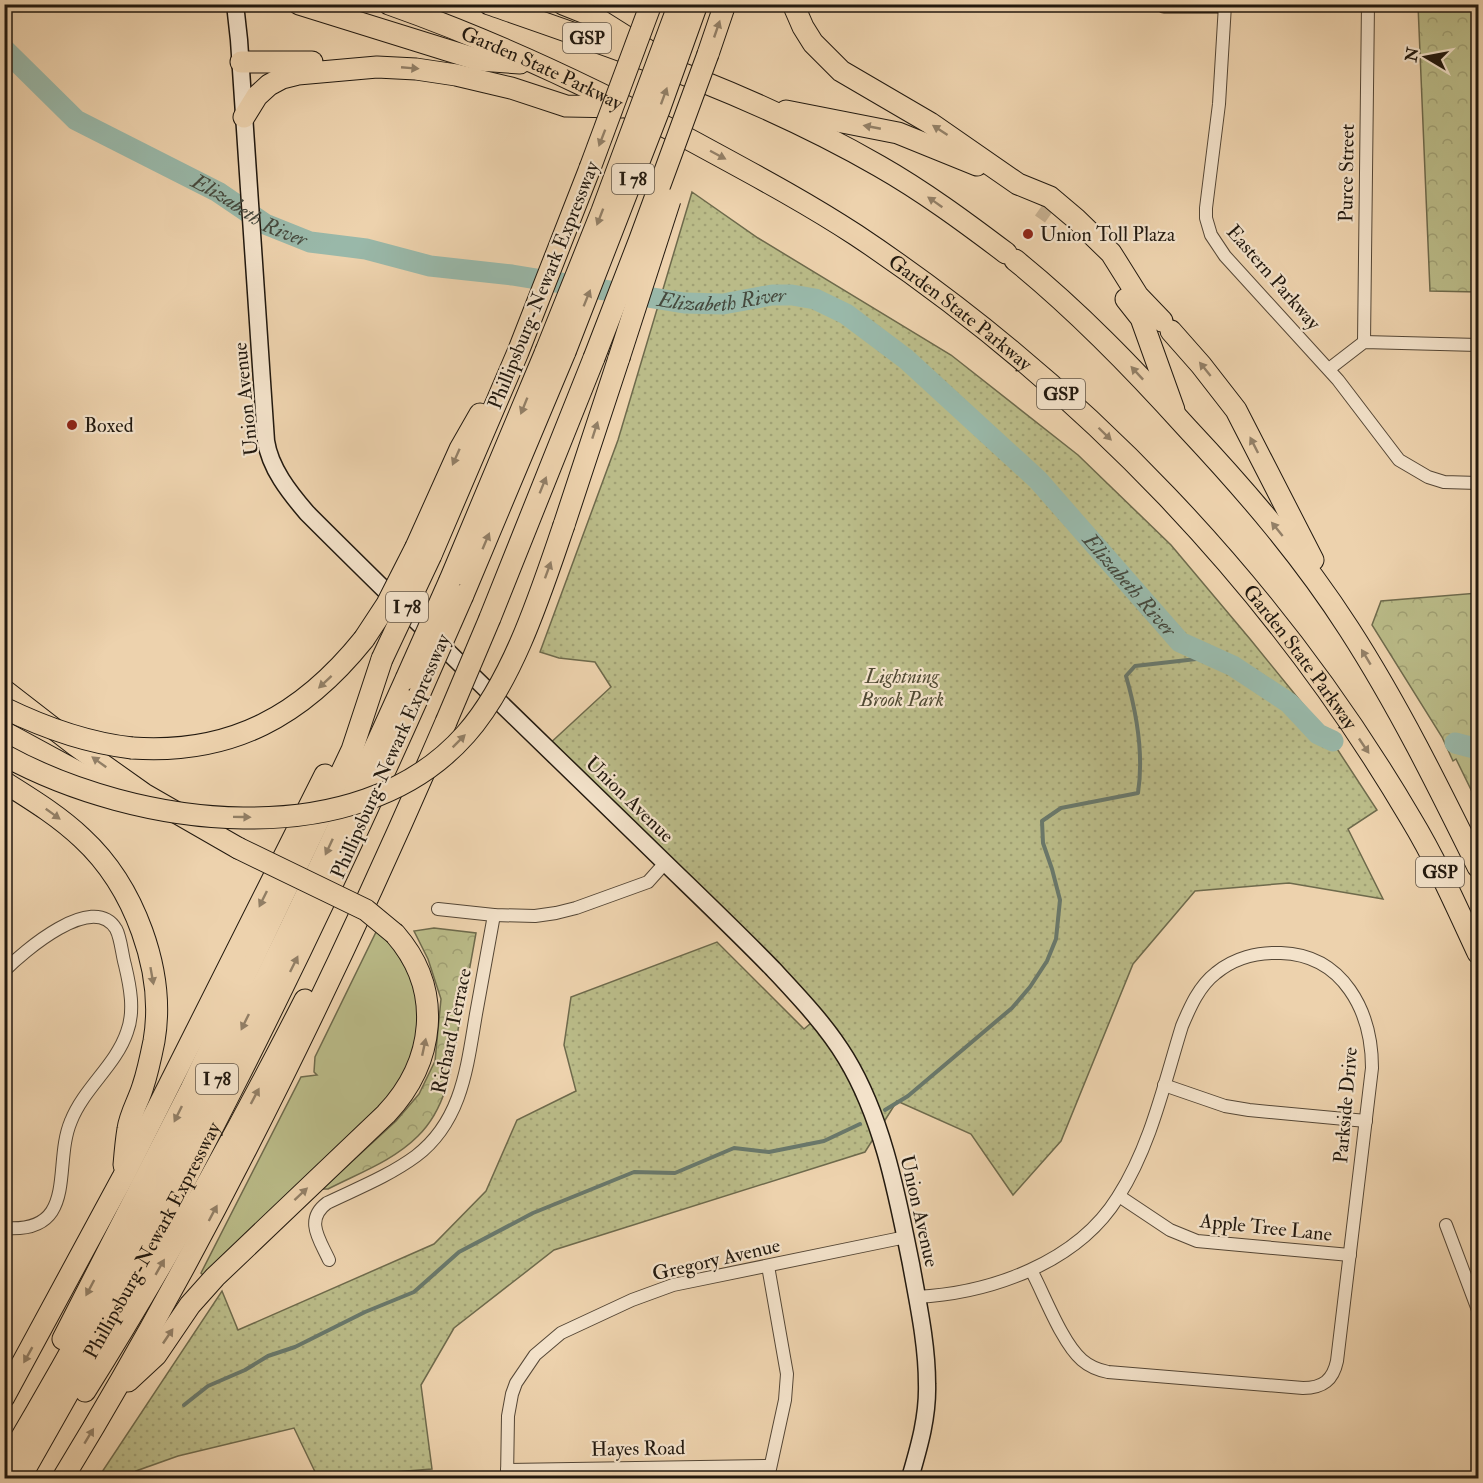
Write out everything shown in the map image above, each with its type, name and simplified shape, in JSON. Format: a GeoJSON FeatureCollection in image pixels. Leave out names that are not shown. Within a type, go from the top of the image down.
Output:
{"type":"FeatureCollection","features":[{"type":"Feature","properties":{"kind":"highway"},"geometry":{"type":"LineString","coordinates":[[299,4],[478,60],[538,65]]}},
{"type":"Feature","properties":{"kind":"highway","name":"Garden State Parkway"},"geometry":{"type":"LineString","coordinates":[[389,4],[455,29],[630,107],[790,194],[858,237],[964,314],[1030,368],[1129,458],[1189,520],[1263,605],[1332,698],[1396,795],[1429,851],[1479,952]]}},
{"type":"Feature","properties":{"kind":"highway","name":"Garden State Parkway"},"geometry":{"type":"LineString","coordinates":[[489,4],[684,73],[760,106],[880,166],[926,195],[1011,257],[1092,327],[1270,521],[1302,562],[1348,627],[1439,788],[1479,867]]}},
{"type":"Feature","properties":{"kind":"highway"},"geometry":{"type":"LineString","coordinates":[[563,4],[593,16],[684,73]]}},
{"type":"Feature","properties":{"kind":"highway","name":"Phillipsburg-Newark Expressway"},"geometry":{"type":"LineString","coordinates":[[4,1397],[123,1178],[382,658],[423,551],[518,352],[602,138],[651,4]]}},
{"type":"Feature","properties":{"kind":"highway","name":"Phillipsburg-Newark Expressway"},"geometry":{"type":"LineString","coordinates":[[556,352],[610,190],[679,4]]}},
{"type":"Feature","properties":{"kind":"highway","name":"Phillipsburg-Newark Expressway"},"geometry":{"type":"LineString","coordinates":[[20,1479],[138,1269],[249,1055],[340,868],[413,687],[651,131],[697,4]]}},
{"type":"Feature","properties":{"kind":"highway","name":"Phillipsburg-Newark Expressway"},"geometry":{"type":"LineString","coordinates":[[63,1479],[115,1394],[273,1097],[365,906],[418,788],[490,618],[640,240],[725,4]]}},
{"type":"Feature","properties":{"kind":"highway"},"geometry":{"type":"LineString","coordinates":[[793,4],[808,36],[833,64],[860,83],[940,130],[1012,180],[1094,254],[1141,318],[1176,416]]}},
{"type":"Feature","properties":{"kind":"highway"},"geometry":{"type":"LineString","coordinates":[[4,755],[50,776],[99,794],[150,807],[193,814],[239,817],[301,815],[342,808],[370,800],[405,783],[438,761],[466,734],[489,703],[516,649],[564,525],[675,183],[708,54]]}},
{"type":"Feature","properties":{"kind":"highway"},"geometry":{"type":"LineString","coordinates":[[241,62],[323,62],[416,69],[456,75],[511,88],[566,106],[630,107]]}},
{"type":"Feature","properties":{"kind":"highway"},"geometry":{"type":"LineString","coordinates":[[244,117],[257,96],[269,85],[282,78],[306,73],[377,67]]}},
{"type":"Feature","properties":{"kind":"highway"},"geometry":{"type":"LineString","coordinates":[[760,106],[898,133],[1050,198],[1087,228],[1111,253],[1138,296],[1201,365],[1236,410],[1348,627]]}},
{"type":"Feature","properties":{"kind":"highway"},"geometry":{"type":"LineString","coordinates":[[4,708],[71,735],[108,745],[132,748],[163,749],[206,744],[248,731],[306,699],[322,686],[364,639],[423,551]]}},
{"type":"Feature","properties":{"kind":"highway"},"geometry":{"type":"LineString","coordinates":[[4,1445],[114,1243],[219,1030],[352,750],[382,658]]}},
{"type":"Feature","properties":{"kind":"highway","name":"Phillipsburg-Newark Expressway"},"geometry":{"type":"LineString","coordinates":[[4,1467],[97,1308],[203,1106],[317,872],[413,687]]}},
{"type":"Feature","properties":{"kind":"highway"},"geometry":{"type":"LineString","coordinates":[[4,690],[75,745],[144,794],[238,848],[366,910],[395,934],[408,950],[424,988],[427,1009],[424,1050],[407,1088],[386,1114],[221,1270],[190,1305],[156,1355],[115,1394]]}},
{"type":"Feature","properties":{"kind":"highway"},"geometry":{"type":"LineString","coordinates":[[4,732],[156,813],[197,833],[238,848]]}},
{"type":"Feature","properties":{"kind":"highway"},"geometry":{"type":"LineString","coordinates":[[4,782],[68,825],[99,856],[123,891],[140,928],[147,951],[155,994],[154,1039],[144,1085],[128,1127],[123,1178]]}},
{"type":"Feature","properties":{"kind":"highway"},"geometry":{"type":"LineString","coordinates":[[32,1479],[196,1205],[278,1053],[357,890],[418,788]]}},
{"type":"Feature","properties":{"kind":"street","name":"Union Avenue"},"geometry":{"type":"LineString","coordinates":[[235,4],[241,62],[266,441],[270,458],[296,501],[729,923],[804,1002],[827,1029],[846,1057],[869,1105],[887,1160],[906,1237],[925,1350],[926,1407],[922,1435],[910,1479]]}},
{"type":"Feature","properties":{"kind":"street"},"geometry":{"type":"LineString","coordinates":[[1164,4],[1225,5]]}},
{"type":"Feature","properties":{"kind":"street","name":"Purce Street"},"geometry":{"type":"LineString","coordinates":[[1364,342],[1368,4]]}},
{"type":"Feature","properties":{"kind":"street","name":"Eastern Parkway"},"geometry":{"type":"LineString","coordinates":[[1225,5],[1220,104],[1206,200],[1208,227],[1214,242],[1329,369],[1399,460],[1428,477],[1444,482],[1479,483]]}},
{"type":"Feature","properties":{"kind":"street"},"geometry":{"type":"LineString","coordinates":[[1329,369],[1364,342],[1479,345]]}},
{"type":"Feature","properties":{"kind":"street"},"geometry":{"type":"LineString","coordinates":[[438,909],[494,915],[535,916],[576,908],[648,882],[665,863]]}},
{"type":"Feature","properties":{"kind":"street","name":"Richard Terrace"},"geometry":{"type":"LineString","coordinates":[[329,1260],[315,1226],[315,1216],[318,1211],[327,1203],[415,1156],[439,1133],[455,1107],[465,1075],[494,915]]}},
{"type":"Feature","properties":{"kind":"street"},"geometry":{"type":"LineString","coordinates":[[4,971],[53,933],[79,918],[94,916],[107,921],[116,929],[130,986],[131,1011],[128,1031],[120,1047],[79,1104],[70,1122],[64,1145],[61,1190],[55,1207],[43,1221],[34,1225],[8,1228]]}},
{"type":"Feature","properties":{"kind":"street","name":"Parkside Drive"},"geometry":{"type":"LineString","coordinates":[[917,1298],[971,1291],[1031,1270],[1069,1247],[1108,1211],[1119,1196],[1147,1139],[1189,1008],[1206,982],[1217,972],[1242,959],[1270,952],[1291,953],[1317,960],[1338,975],[1346,984],[1363,1016],[1372,1049],[1372,1068],[1336,1369],[1331,1378],[1323,1385],[1314,1388],[1119,1373],[1098,1369],[1080,1358],[1069,1344],[1031,1270]]}},
{"type":"Feature","properties":{"kind":"street"},"geometry":{"type":"LineString","coordinates":[[1164,1085],[1225,1106],[1366,1121]]}},
{"type":"Feature","properties":{"kind":"street","name":"Apple Tree Lane"},"geometry":{"type":"LineString","coordinates":[[1119,1196],[1170,1230],[1197,1241],[1350,1255]]}},
{"type":"Feature","properties":{"kind":"street"},"geometry":{"type":"LineString","coordinates":[[1446,1225],[1479,1310]]}},
{"type":"Feature","properties":{"kind":"street","name":"Gregory Avenue"},"geometry":{"type":"LineString","coordinates":[[507,1474],[508,1416],[512,1394],[528,1364],[551,1340],[570,1328],[673,1285],[906,1237]]}},
{"type":"Feature","properties":{"kind":"street"},"geometry":{"type":"LineString","coordinates":[[768,1266],[787,1374],[785,1400],[769,1472]]}},
{"type":"Feature","properties":{"kind":"street","name":"Hayes Road"},"geometry":{"type":"LineString","coordinates":[[507,1474],[769,1472]]}},
{"type":"Feature","properties":{"kind":"green space"},"geometry":{"type":"Polygon","coordinates":[[[1418,5],[1478,5],[1478,292],[1430,291],[1418,5]]]}},
{"type":"Feature","properties":{"kind":"green space","name":"Lightning Brook Park"},"geometry":{"type":"Polygon","coordinates":[[[692,192],[758,238],[951,355],[1078,455],[1171,545],[1328,735],[1377,810],[1348,829],[1383,899],[1289,883],[1195,891],[1133,964],[1061,1141],[1013,1195],[971,1134],[897,1101],[865,1152],[554,1250],[454,1328],[421,1385],[432,1469],[318,1478],[294,1428],[178,1456],[136,1471],[131,1478],[98,1478],[222,1291],[238,1330],[434,1244],[486,1191],[517,1120],[576,1091],[564,1045],[571,997],[717,942],[804,1029],[817,1018],[546,747],[611,687],[595,662],[559,658],[540,652],[618,440],[692,192]]]}},
{"type":"Feature","properties":{"kind":"green space"},"geometry":{"type":"Polygon","coordinates":[[[1478,593],[1478,804],[1456,759],[1453,761],[1442,737],[1372,625],[1381,601],[1478,593]]]}},
{"type":"Feature","properties":{"kind":"green space"},"geometry":{"type":"Polygon","coordinates":[[[434,928],[476,933],[452,1065],[437,1111],[418,1136],[398,1153],[328,1189],[322,1189],[396,1121],[419,1094],[435,1061],[441,999],[428,959],[414,931],[434,928]]]}},
{"type":"Feature","properties":{"kind":"green space"},"geometry":{"type":"Polygon","coordinates":[[[377,930],[392,945],[410,975],[416,995],[418,1017],[415,1049],[394,1092],[203,1275],[201,1273],[301,1077],[317,1075],[314,1072],[315,1057],[377,930]]]}},
{"type":"Feature","properties":{"kind":"waterway","name":"Elizabeth River"},"geometry":{"type":"LineString","coordinates":[[4,49],[76,120],[218,192],[265,224],[310,242],[366,249],[430,266],[512,275],[684,303],[723,304],[772,295],[792,295],[815,299],[846,314],[906,359],[1038,480],[1180,642],[1233,666],[1289,703],[1318,734],[1333,741]]}},
{"type":"Feature","properties":{"kind":"waterway"},"geometry":{"type":"LineString","coordinates":[[885,1110],[908,1096],[1012,1008],[1030,987],[1047,961],[1056,939],[1060,900],[1043,843],[1042,821],[1061,808],[1138,793],[1140,749],[1126,676],[1135,666],[1214,657]]}},
{"type":"Feature","properties":{"kind":"waterway","name":"Elizabeth River"},"geometry":{"type":"LineString","coordinates":[[1455,743],[1478,749]]}},
{"type":"Feature","properties":{"kind":"waterway"},"geometry":{"type":"LineString","coordinates":[[184,1405],[208,1386],[245,1370],[268,1356],[295,1347],[365,1312],[414,1292],[459,1252],[533,1213],[634,1172],[675,1173],[734,1148],[769,1152],[824,1141],[860,1124]]}},
{"type":"Feature","properties":{"kind":"tunnel"},"geometry":{"type":"LineString","coordinates":[[1041,207],[1051,214]]}},
{"type":"Feature","properties":{"kind":"place","name":"Union Toll Plaza"},"geometry":{"type":"Point","coordinates":[1028,234]}},
{"type":"Feature","properties":{"kind":"place","name":"Boxed"},"geometry":{"type":"Point","coordinates":[72,425]}}]}
